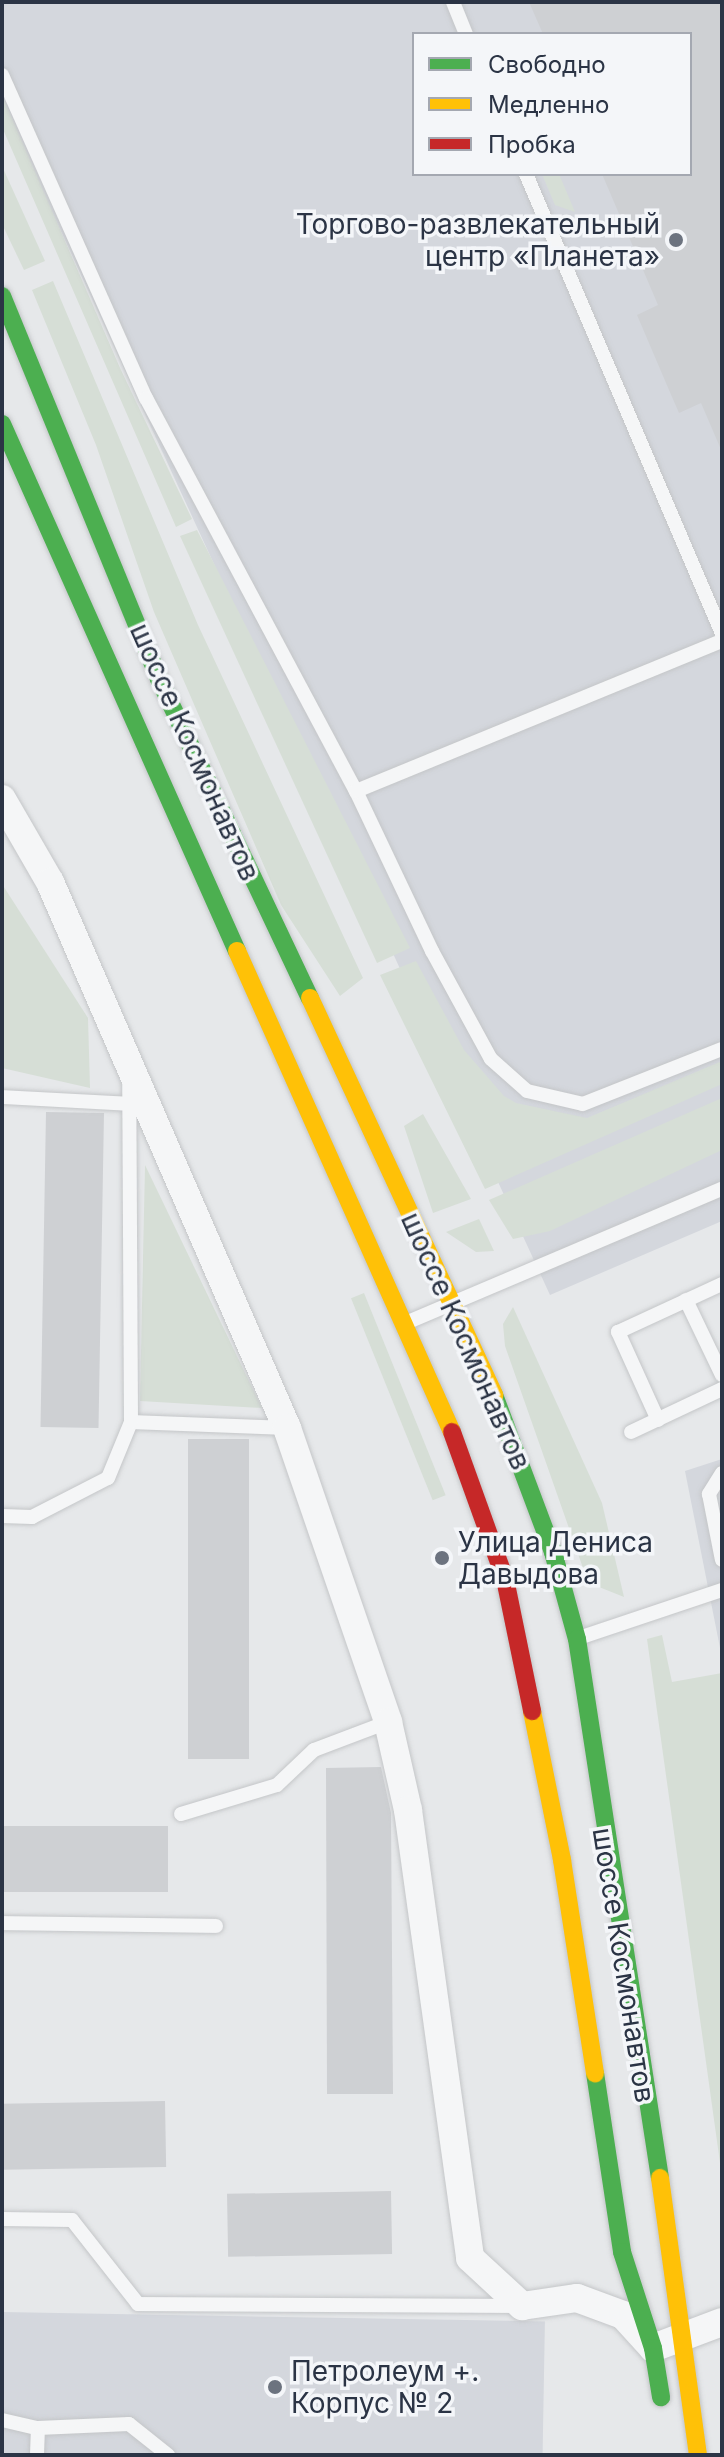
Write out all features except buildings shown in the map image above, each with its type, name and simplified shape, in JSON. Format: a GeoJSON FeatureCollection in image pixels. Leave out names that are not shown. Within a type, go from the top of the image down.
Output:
{"type":"FeatureCollection","features":[{"type":"Feature","properties":{"kind":"main road","name":"шоссе Космонавтов"},"geometry":{"type":"LineString","coordinates":[[2,296],[159,679],[454,1302],[509,1430],[577,1639],[642,2085],[672,2244],[698,2455]]}},
{"type":"Feature","properties":{"kind":"main road","name":"шоссе Космонавтов"},"geometry":{"type":"LineString","coordinates":[[2,424],[456,1441],[505,1579],[534,1705],[562,1860],[622,2252],[653,2348],[662,2411]]}},
{"type":"Feature","properties":{"kind":"street"},"geometry":{"type":"LineString","coordinates":[[2,799],[50,882],[287,1428],[388,1722],[408,1810],[470,2258],[522,2306],[577,2298],[623,2315],[653,2348],[682,2341],[722,2322]]}},
{"type":"Feature","properties":{"kind":"lane"},"geometry":{"type":"LineString","coordinates":[[453,2],[465,32]]}},
{"type":"Feature","properties":{"kind":"lane"},"geometry":{"type":"LineString","coordinates":[[2,75],[146,398],[356,791],[432,951],[491,1059],[513,1082],[544,1098],[583,1104],[722,1049]]}},
{"type":"Feature","properties":{"kind":"lane"},"geometry":{"type":"LineString","coordinates":[[527,176],[722,633]]}},
{"type":"Feature","properties":{"kind":"lane"},"geometry":{"type":"LineString","coordinates":[[356,791],[722,641]]}},
{"type":"Feature","properties":{"kind":"lane"},"geometry":{"type":"LineString","coordinates":[[2,1516],[32,1517],[108,1478],[131,1422],[129,1067]]}},
{"type":"Feature","properties":{"kind":"lane"},"geometry":{"type":"LineString","coordinates":[[2,1097],[130,1104]]}},
{"type":"Feature","properties":{"kind":"lane"},"geometry":{"type":"LineString","coordinates":[[404,1323],[722,1189]]}},
{"type":"Feature","properties":{"kind":"lane"},"geometry":{"type":"LineString","coordinates":[[658,1420],[618,1332],[722,1284]]}},
{"type":"Feature","properties":{"kind":"lane"},"geometry":{"type":"LineString","coordinates":[[686,1300],[722,1375]]}},
{"type":"Feature","properties":{"kind":"lane"},"geometry":{"type":"LineString","coordinates":[[631,1432],[722,1389]]}},
{"type":"Feature","properties":{"kind":"lane"},"geometry":{"type":"LineString","coordinates":[[131,1422],[287,1428]]}},
{"type":"Feature","properties":{"kind":"lane"},"geometry":{"type":"LineString","coordinates":[[722,1473],[709,1494],[722,1560]]}},
{"type":"Feature","properties":{"kind":"lane"},"geometry":{"type":"LineString","coordinates":[[577,1639],[722,1590]]}},
{"type":"Feature","properties":{"kind":"lane"},"geometry":{"type":"LineString","coordinates":[[181,1814],[277,1785],[314,1750],[388,1722]]}},
{"type":"Feature","properties":{"kind":"lane"},"geometry":{"type":"LineString","coordinates":[[2,1923],[216,1926]]}},
{"type":"Feature","properties":{"kind":"lane"},"geometry":{"type":"LineString","coordinates":[[2,2219],[72,2220],[138,2304],[522,2306]]}},
{"type":"Feature","properties":{"kind":"lane"},"geometry":{"type":"LineString","coordinates":[[2,2420],[38,2428],[129,2424],[168,2455]]}},
{"type":"Feature","properties":{"kind":"lane"},"geometry":{"type":"LineString","coordinates":[[37,2455],[38,2428]]}},
{"type":"Feature","properties":{"kind":"shaded area"},"geometry":{"type":"Polygon","coordinates":[[[2,2],[722,2],[722,1221],[550,1295],[2,103],[2,2]]]}},
{"type":"Feature","properties":{"kind":"shaded area"},"geometry":{"type":"Polygon","coordinates":[[[2,95],[120,368],[192,519],[176,527],[2,127],[2,95]]]}},
{"type":"Feature","properties":{"kind":"shaded area"},"geometry":{"type":"Polygon","coordinates":[[[2,166],[45,261],[24,270],[2,224],[2,166]]]}},
{"type":"Feature","properties":{"kind":"shaded area"},"geometry":{"type":"Polygon","coordinates":[[[543,176],[560,176],[575,212],[555,205],[543,176]]]}},
{"type":"Feature","properties":{"kind":"shaded area"},"geometry":{"type":"Polygon","coordinates":[[[53,281],[198,625],[363,978],[340,996],[281,905],[154,612],[96,445],[32,290],[53,281]]]}},
{"type":"Feature","properties":{"kind":"shaded area"},"geometry":{"type":"Polygon","coordinates":[[[197,530],[410,948],[377,963],[180,536],[197,530]]]}},
{"type":"Feature","properties":{"kind":"shaded area"},"geometry":{"type":"Polygon","coordinates":[[[2,884],[88,1018],[90,1088],[2,1068],[2,884]]]}},
{"type":"Feature","properties":{"kind":"shaded area"},"geometry":{"type":"Polygon","coordinates":[[[416,961],[464,1050],[504,1096],[516,1103],[587,1118],[722,1061],[722,1084],[485,1189],[380,975],[416,961]]]}},
{"type":"Feature","properties":{"kind":"shaded area"},"geometry":{"type":"Polygon","coordinates":[[[722,1098],[722,1150],[550,1231],[513,1239],[489,1200],[722,1098]]]}},
{"type":"Feature","properties":{"kind":"shaded area"},"geometry":{"type":"Polygon","coordinates":[[[423,1114],[471,1199],[433,1213],[404,1126],[423,1114]]]}},
{"type":"Feature","properties":{"kind":"shaded area"},"geometry":{"type":"Polygon","coordinates":[[[145,1165],[262,1408],[140,1401],[145,1165]]]}},
{"type":"Feature","properties":{"kind":"shaded area"},"geometry":{"type":"Polygon","coordinates":[[[479,1219],[494,1251],[476,1252],[446,1232],[479,1219]]]}},
{"type":"Feature","properties":{"kind":"shaded area"},"geometry":{"type":"Polygon","coordinates":[[[364,1293],[446,1495],[433,1500],[351,1298],[364,1293]]]}},
{"type":"Feature","properties":{"kind":"shaded area"},"geometry":{"type":"Polygon","coordinates":[[[513,1307],[602,1503],[624,1597],[599,1587],[583,1568],[505,1346],[503,1324],[513,1307]]]}},
{"type":"Feature","properties":{"kind":"shaded area"},"geometry":{"type":"Polygon","coordinates":[[[722,1459],[722,1658],[685,1471],[722,1459]]]}},
{"type":"Feature","properties":{"kind":"shaded area"},"geometry":{"type":"Polygon","coordinates":[[[662,1635],[672,1682],[722,1673],[722,2177],[647,1639],[662,1635]]]}},
{"type":"Feature","properties":{"kind":"shaded area","name":"Петролеум +. Корпус № 2"},"geometry":{"type":"Polygon","coordinates":[[[2,2312],[545,2321],[543,2455],[2,2455],[2,2312]]]}},
{"type":"Feature","properties":{"kind":"traffic: fast"},"geometry":{"type":"LineString","coordinates":[[2,296],[159,679],[310,998]]}},
{"type":"Feature","properties":{"kind":"traffic: fast"},"geometry":{"type":"LineString","coordinates":[[2,424],[237,951]]}},
{"type":"Feature","properties":{"kind":"traffic: fast"},"geometry":{"type":"LineString","coordinates":[[494,1395],[553,1552],[577,1639],[660,2178]]}},
{"type":"Feature","properties":{"kind":"traffic: fast"},"geometry":{"type":"LineString","coordinates":[[595,2073],[622,2252],[653,2348],[661,2397]]}},
{"type":"Feature","properties":{"kind":"traffic: slow"},"geometry":{"type":"LineString","coordinates":[[237,951],[452,1432]]}},
{"type":"Feature","properties":{"kind":"traffic: slow"},"geometry":{"type":"LineString","coordinates":[[310,998],[494,1395]]}},
{"type":"Feature","properties":{"kind":"traffic: slow"},"geometry":{"type":"LineString","coordinates":[[532,1711],[562,1860],[595,2073]]}},
{"type":"Feature","properties":{"kind":"traffic: slow"},"geometry":{"type":"LineString","coordinates":[[660,2178],[698,2455]]}},
{"type":"Feature","properties":{"kind":"traffic: jam"},"geometry":{"type":"LineString","coordinates":[[452,1432],[505,1579],[532,1711]]}},
{"type":"Feature","properties":{"kind":"place","name":"Торгово-развлекательный центр «Планета»"},"geometry":{"type":"Point","coordinates":[676,240]}},
{"type":"Feature","properties":{"kind":"place","name":"Улица Дениса Давыдова"},"geometry":{"type":"Point","coordinates":[442,1558]}},
{"type":"Feature","properties":{"kind":"place","name":"Петролеум +. Корпус № 2"},"geometry":{"type":"Point","coordinates":[275,2387]}}]}
